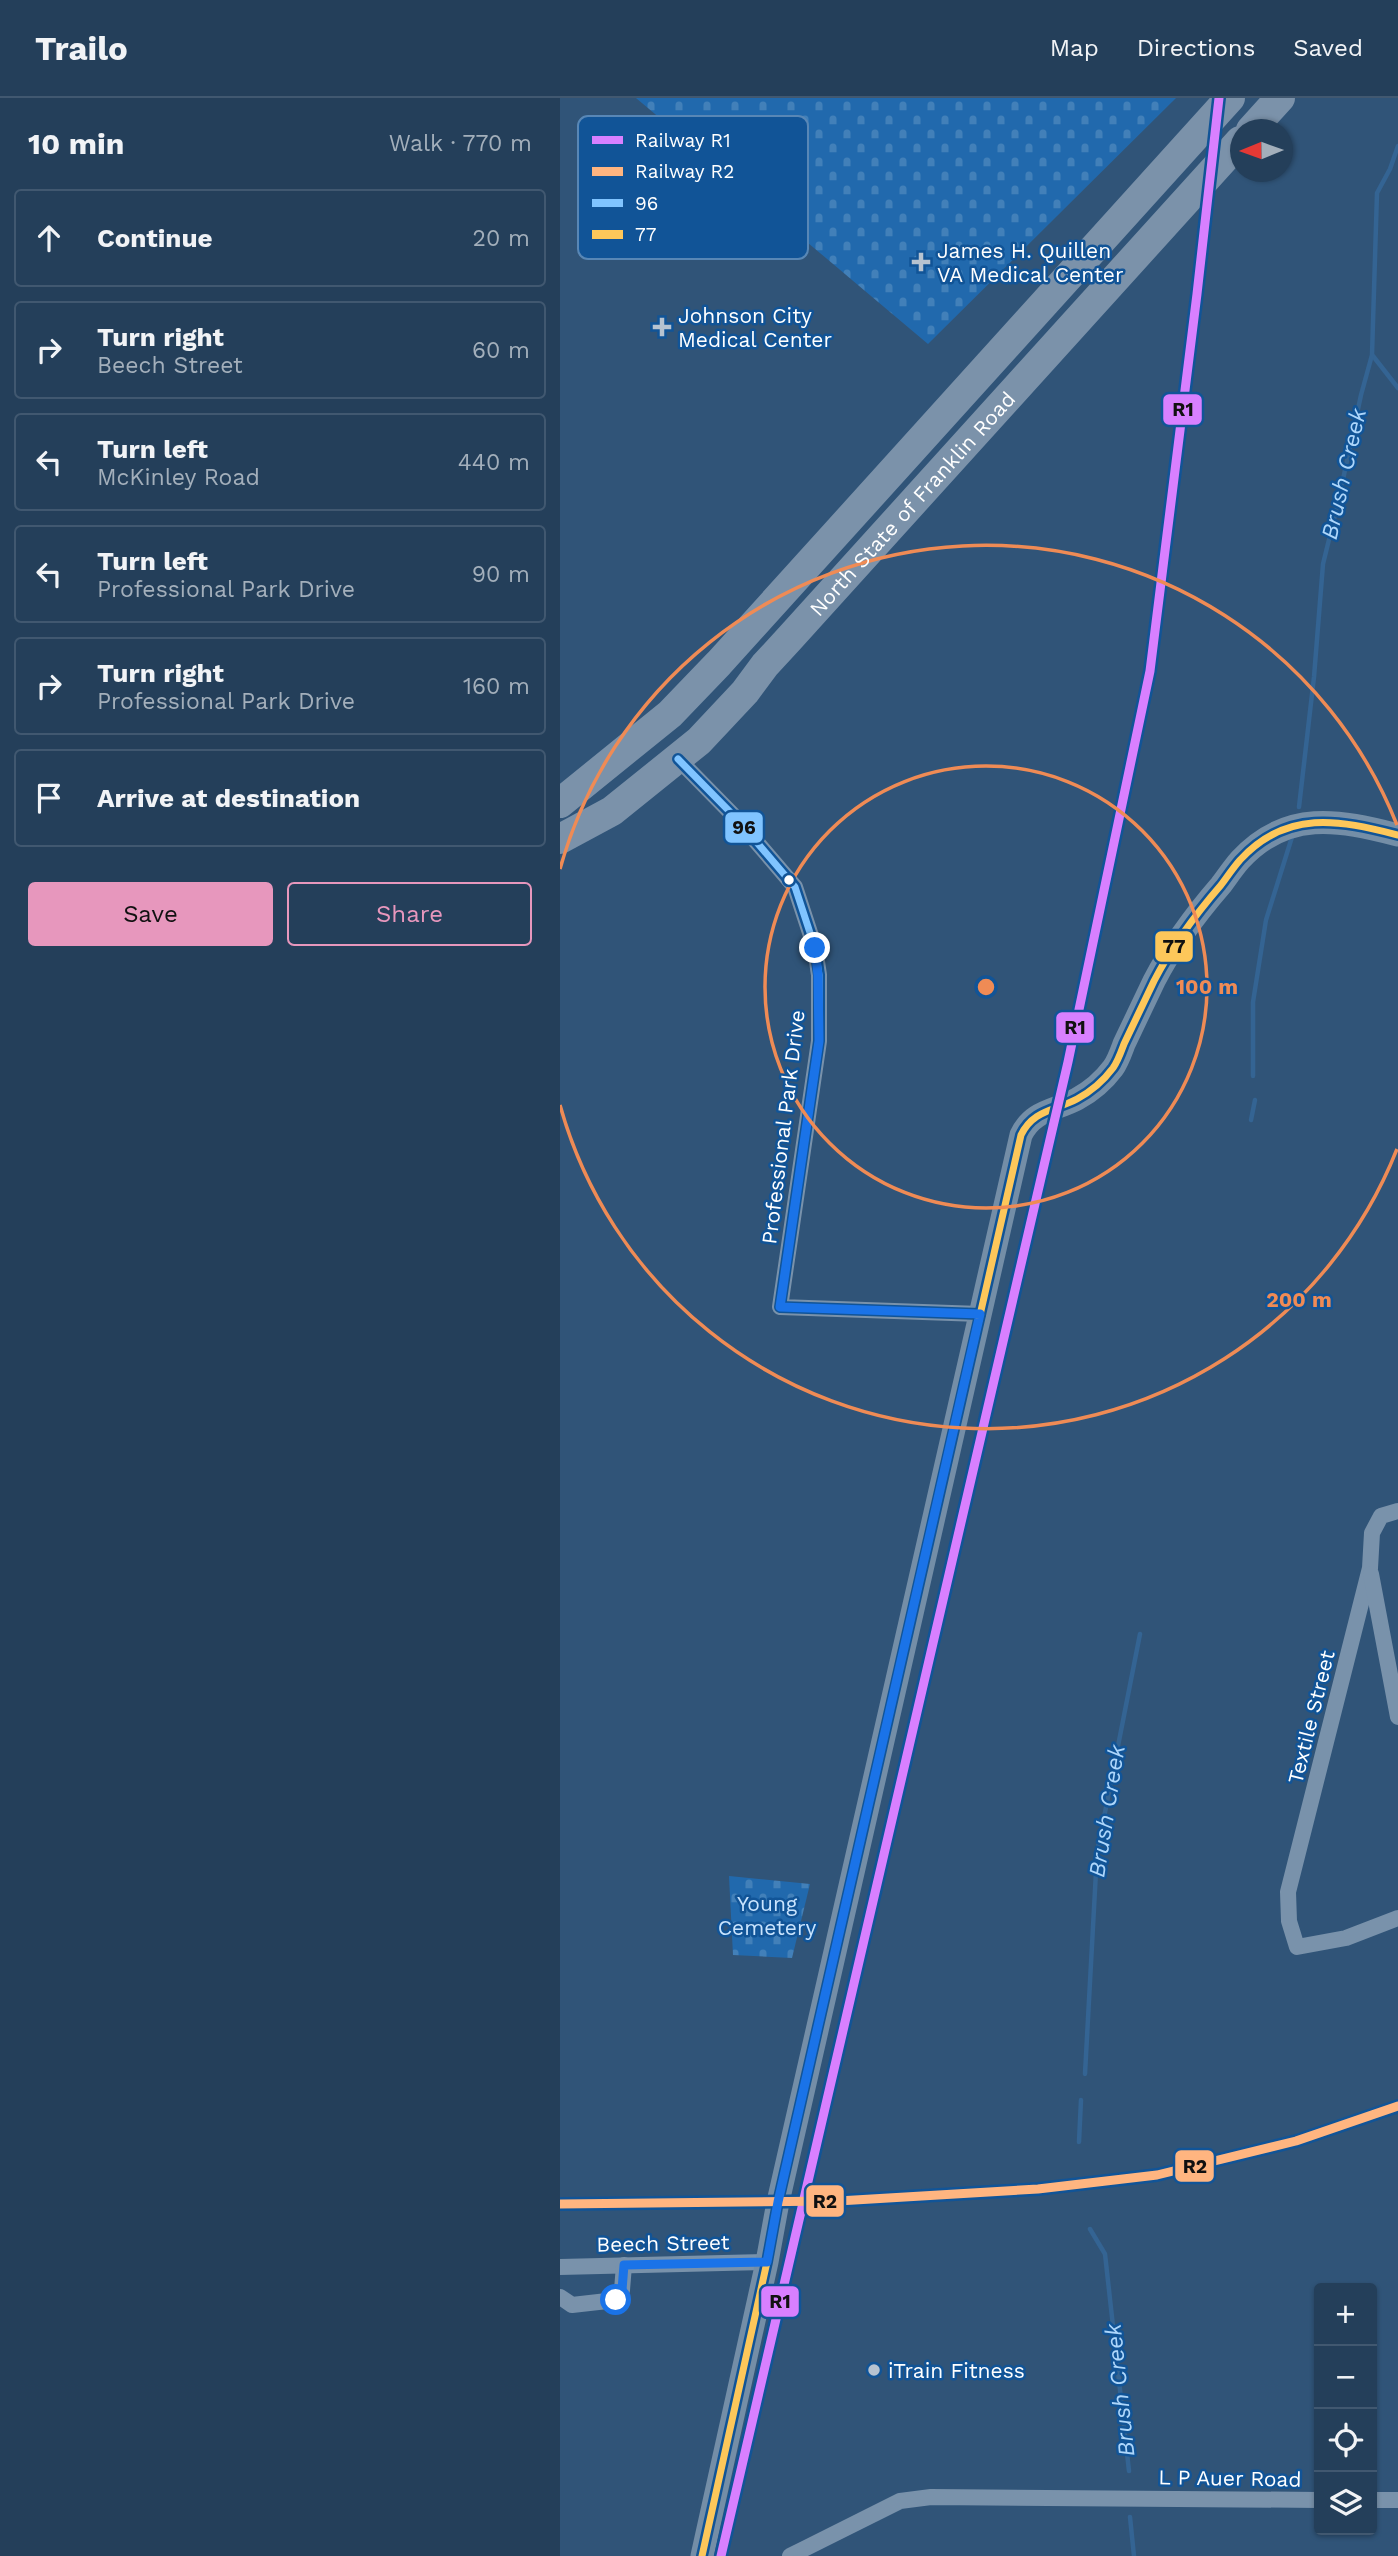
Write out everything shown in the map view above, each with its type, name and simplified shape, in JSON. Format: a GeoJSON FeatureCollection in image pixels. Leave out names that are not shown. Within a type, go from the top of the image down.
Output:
{"type":"FeatureCollection","features":[{"type":"Feature","properties":{"kind":"highway","name":"North State of Franklin Road"},"geometry":{"type":"LineString","coordinates":[[560,839],[612,811],[678,759],[699,741],[745,692],[922,466],[1149,187],[1230,98]]}},
{"type":"Feature","properties":{"kind":"highway","name":"North State of Franklin Road"},"geometry":{"type":"LineString","coordinates":[[560,803],[670,714],[1150,241],[1230,153]]}},
{"type":"Feature","properties":{"kind":"street","name":"Professional Park Drive"},"geometry":{"type":"LineString","coordinates":[[678,759],[736,818],[764,854],[795,887],[815,948],[819,1041],[780,1307],[980,1314]]}},
{"type":"Feature","properties":{"kind":"street"},"geometry":{"type":"LineString","coordinates":[[702,2556],[778,2202],[1021,1135],[1026,1124],[1040,1113],[1076,1100],[1113,1068],[1156,978],[1197,912],[1241,859],[1268,837],[1296,824],[1338,822],[1398,835]]}},
{"type":"Feature","properties":{"kind":"street","name":"Textile Street"},"geometry":{"type":"LineString","coordinates":[[1398,1511],[1381,1516],[1372,1533],[1370,1568],[1289,1892],[1289,1921],[1297,1947],[1346,1938],[1398,1919]]}},
{"type":"Feature","properties":{"kind":"street"},"geometry":{"type":"LineString","coordinates":[[1370,1568],[1398,1717]]}},
{"type":"Feature","properties":{"kind":"street","name":"Beech Street"},"geometry":{"type":"LineString","coordinates":[[560,2267],[767,2262]]}},
{"type":"Feature","properties":{"kind":"street"},"geometry":{"type":"LineString","coordinates":[[560,2297],[572,2305],[616,2300],[622,2290],[624,2265]]}},
{"type":"Feature","properties":{"kind":"street","name":"L P Auer Road"},"geometry":{"type":"LineString","coordinates":[[790,2556],[900,2501],[931,2497],[1314,2500]]}},
{"type":"Feature","properties":{"kind":"street"},"geometry":{"type":"LineString","coordinates":[[1377,2500],[1398,2500]]}},
{"type":"Feature","properties":{"kind":"green space","name":"James H. Quillen VA Medical Center"},"geometry":{"type":"Polygon","coordinates":[[[636,98],[1176,98],[928,344],[808,243],[808,116],[657,116],[636,98]]]}},
{"type":"Feature","properties":{"kind":"green space","name":"Young Cemetery"},"geometry":{"type":"Polygon","coordinates":[[[729,1876],[810,1884],[792,1958],[733,1955],[729,1876]]]}},
{"type":"Feature","properties":{"kind":"waterway","name":"Brush Creek"},"geometry":{"type":"LineString","coordinates":[[1299,807],[1314,677],[1323,564],[1372,355],[1377,193],[1398,146]]}},
{"type":"Feature","properties":{"kind":"waterway"},"geometry":{"type":"LineString","coordinates":[[1373,356],[1398,388]]}},
{"type":"Feature","properties":{"kind":"waterway","name":"Brush Creek"},"geometry":{"type":"LineString","coordinates":[[1253,1076],[1253,1002],[1266,920],[1292,837]]}},
{"type":"Feature","properties":{"kind":"waterway","name":"Brush Creek"},"geometry":{"type":"LineString","coordinates":[[1251,1120],[1255,1100]]}},
{"type":"Feature","properties":{"kind":"waterway","name":"Brush Creek"},"geometry":{"type":"LineString","coordinates":[[1085,2074],[1097,1853],[1140,1634]]}},
{"type":"Feature","properties":{"kind":"waterway","name":"Brush Creek"},"geometry":{"type":"LineString","coordinates":[[1079,2142],[1081,2100]]}},
{"type":"Feature","properties":{"kind":"waterway","name":"Brush Creek"},"geometry":{"type":"LineString","coordinates":[[1090,2229],[1105,2254],[1129,2471]]}},
{"type":"Feature","properties":{"kind":"waterway","name":"Brush Creek"},"geometry":{"type":"LineString","coordinates":[[1130,2517],[1134,2556]]}},
{"type":"Feature","properties":{"kind":"rail line","name":"R1"},"geometry":{"type":"LineString","coordinates":[[721,2556],[1068,1062],[1150,671],[1219,98]]}},
{"type":"Feature","properties":{"kind":"rail line","name":"R2"},"geometry":{"type":"LineString","coordinates":[[560,2204],[838,2201],[1038,2189],[1157,2175],[1296,2141],[1398,2106]]}},
{"type":"Feature","properties":{"kind":"transit line","name":"96"},"geometry":{"type":"LineString","coordinates":[[678,759],[736,818],[795,887],[815,948],[819,975],[819,1041],[780,1307],[980,1314]]}},
{"type":"Feature","properties":{"kind":"transit line","name":"77"},"geometry":{"type":"LineString","coordinates":[[702,2556],[778,2202],[1021,1135],[1038,1116],[1082,1096],[1115,1065],[1154,981],[1176,943],[1237,863],[1258,844],[1276,832],[1314,823],[1355,825],[1398,835]]}},
{"type":"Feature","properties":{"kind":"place","name":"James H. Quillen VA Medical Center"},"geometry":{"type":"Point","coordinates":[921,262]}},
{"type":"Feature","properties":{"kind":"place","name":"Johnson City Medical Center"},"geometry":{"type":"Point","coordinates":[662,327]}},
{"type":"Feature","properties":{"kind":"place","name":"iTrain Fitness"},"geometry":{"type":"Point","coordinates":[874,2370]}},
{"type":"Feature","properties":{"kind":"route"},"geometry":{"type":"LineString","coordinates":[[616,2300],[622,2290],[624,2265],[767,2262],[778,2202],[980,1314],[780,1307],[819,1041],[820,1011],[815,948]]}}]}
